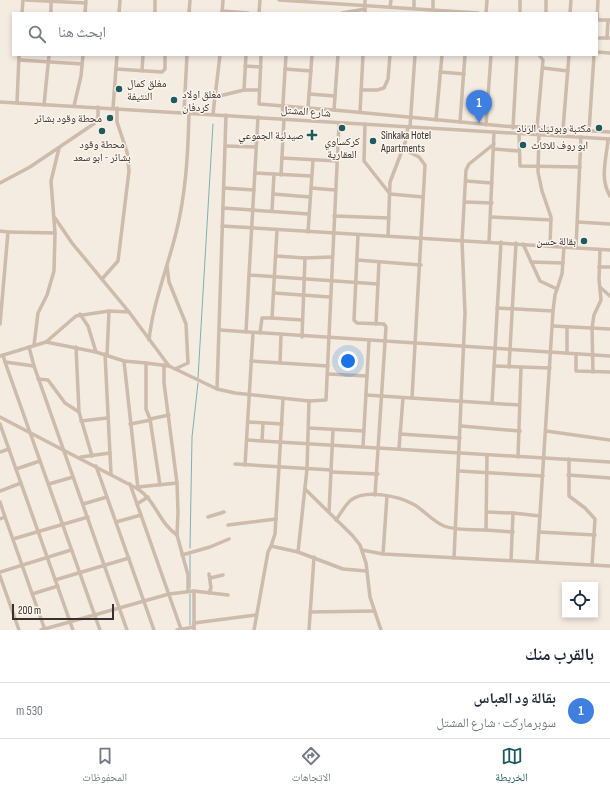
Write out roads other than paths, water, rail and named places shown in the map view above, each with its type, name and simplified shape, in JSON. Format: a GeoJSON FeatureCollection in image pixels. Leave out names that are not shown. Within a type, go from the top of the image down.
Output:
{"type":"FeatureCollection","features":[{"type":"Feature","properties":{"kind":"street"},"geometry":{"type":"LineString","coordinates":[[22,12],[23,0]]}},
{"type":"Feature","properties":{"kind":"street"},"geometry":{"type":"LineString","coordinates":[[26,0],[86,2],[85,12]]}},
{"type":"Feature","properties":{"kind":"street"},"geometry":{"type":"LineString","coordinates":[[119,12],[120,0]]}},
{"type":"Feature","properties":{"kind":"street"},"geometry":{"type":"LineString","coordinates":[[155,0],[155,12]]}},
{"type":"Feature","properties":{"kind":"street"},"geometry":{"type":"LineString","coordinates":[[189,12],[190,0]]}},
{"type":"Feature","properties":{"kind":"street"},"geometry":{"type":"LineString","coordinates":[[222,12],[223,0]]}},
{"type":"Feature","properties":{"kind":"street"},"geometry":{"type":"LineString","coordinates":[[259,12],[260,0]]}},
{"type":"Feature","properties":{"kind":"street"},"geometry":{"type":"LineString","coordinates":[[280,0],[340,2],[365,9]]}},
{"type":"Feature","properties":{"kind":"street"},"geometry":{"type":"LineString","coordinates":[[365,9],[366,0]]}},
{"type":"Feature","properties":{"kind":"street"},"geometry":{"type":"LineString","coordinates":[[390,7],[391,0]]}},
{"type":"Feature","properties":{"kind":"street"},"geometry":{"type":"LineString","coordinates":[[414,0],[414,8]]}},
{"type":"Feature","properties":{"kind":"street"},"geometry":{"type":"LineString","coordinates":[[433,9],[434,0]]}},
{"type":"Feature","properties":{"kind":"street"},"geometry":{"type":"LineString","coordinates":[[486,12],[487,0]]}},
{"type":"Feature","properties":{"kind":"street"},"geometry":{"type":"LineString","coordinates":[[520,0],[520,12]]}},
{"type":"Feature","properties":{"kind":"street"},"geometry":{"type":"LineString","coordinates":[[546,0],[546,12]]}},
{"type":"Feature","properties":{"kind":"street"},"geometry":{"type":"LineString","coordinates":[[570,12],[571,0]]}},
{"type":"Feature","properties":{"kind":"street"},"geometry":{"type":"LineString","coordinates":[[597,12],[598,0]]}},
{"type":"Feature","properties":{"kind":"street"},"geometry":{"type":"LineString","coordinates":[[51,1],[51,12]]}},
{"type":"Feature","properties":{"kind":"street"},"geometry":{"type":"LineString","coordinates":[[348,12],[390,7],[433,9],[457,12]]}},
{"type":"Feature","properties":{"kind":"street"},"geometry":{"type":"LineString","coordinates":[[418,12],[419,8]]}},
{"type":"Feature","properties":{"kind":"street"},"geometry":{"type":"LineString","coordinates":[[598,20],[609,20],[609,38],[598,38]]}},
{"type":"Feature","properties":{"kind":"street"},"geometry":{"type":"LineString","coordinates":[[598,52],[610,54]]}},
{"type":"Feature","properties":{"kind":"street"},"geometry":{"type":"LineString","coordinates":[[16,103],[19,56]]}},
{"type":"Feature","properties":{"kind":"street"},"geometry":{"type":"LineString","coordinates":[[44,105],[49,56]]}},
{"type":"Feature","properties":{"kind":"street"},"geometry":{"type":"LineString","coordinates":[[74,106],[83,56]]}},
{"type":"Feature","properties":{"kind":"street"},"geometry":{"type":"LineString","coordinates":[[102,279],[118,261],[129,172],[127,152],[117,122],[115,108],[117,56]]}},
{"type":"Feature","properties":{"kind":"street"},"geometry":{"type":"LineString","coordinates":[[142,71],[143,56]]}},
{"type":"Feature","properties":{"kind":"street"},"geometry":{"type":"LineString","coordinates":[[116,69],[164,71],[165,56]]}},
{"type":"Feature","properties":{"kind":"street"},"geometry":{"type":"LineString","coordinates":[[184,112],[187,56]]}},
{"type":"Feature","properties":{"kind":"street"},"geometry":{"type":"LineString","coordinates":[[213,114],[220,56]]}},
{"type":"Feature","properties":{"kind":"street"},"geometry":{"type":"LineString","coordinates":[[244,90],[246,56]]}},
{"type":"Feature","properties":{"kind":"street"},"geometry":{"type":"LineString","coordinates":[[261,56],[259,104],[360,112],[486,125],[610,132]]}},
{"type":"Feature","properties":{"kind":"street"},"geometry":{"type":"LineString","coordinates":[[281,175],[286,56]]}},
{"type":"Feature","properties":{"kind":"street"},"geometry":{"type":"LineString","coordinates":[[308,108],[312,56]]}},
{"type":"Feature","properties":{"kind":"street"},"geometry":{"type":"LineString","coordinates":[[334,110],[338,56]]}},
{"type":"Feature","properties":{"kind":"street"},"geometry":{"type":"LineString","coordinates":[[360,112],[363,56]]}},
{"type":"Feature","properties":{"kind":"street"},"geometry":{"type":"LineString","coordinates":[[361,90],[377,90],[384,88],[388,79],[390,56]]}},
{"type":"Feature","properties":{"kind":"street"},"geometry":{"type":"LineString","coordinates":[[388,236],[392,172],[403,149],[411,117],[415,56]]}},
{"type":"Feature","properties":{"kind":"street"},"geometry":{"type":"LineString","coordinates":[[436,120],[442,56]]}},
{"type":"Feature","properties":{"kind":"street"},"geometry":{"type":"LineString","coordinates":[[460,122],[465,56]]}},
{"type":"Feature","properties":{"kind":"street"},"geometry":{"type":"LineString","coordinates":[[486,125],[491,56]]}},
{"type":"Feature","properties":{"kind":"street"},"geometry":{"type":"LineString","coordinates":[[513,133],[517,56]]}},
{"type":"Feature","properties":{"kind":"street"},"geometry":{"type":"LineString","coordinates":[[537,128],[543,68],[543,59],[540,56]]}},
{"type":"Feature","properties":{"kind":"street"},"geometry":{"type":"LineString","coordinates":[[563,129],[568,56]]}},
{"type":"Feature","properties":{"kind":"street"},"geometry":{"type":"LineString","coordinates":[[589,131],[594,56]]}},
{"type":"Feature","properties":{"kind":"street"},"geometry":{"type":"LineString","coordinates":[[19,60],[82,64]]}},
{"type":"Feature","properties":{"kind":"street"},"geometry":{"type":"LineString","coordinates":[[246,66],[261,67]]}},
{"type":"Feature","properties":{"kind":"street"},"geometry":{"type":"LineString","coordinates":[[543,68],[568,71]]}},
{"type":"Feature","properties":{"kind":"street"},"geometry":{"type":"LineString","coordinates":[[286,69],[311,71]]}},
{"type":"Feature","properties":{"kind":"street"},"geometry":{"type":"LineString","coordinates":[[440,72],[464,74]]}},
{"type":"Feature","properties":{"kind":"street"},"geometry":{"type":"LineString","coordinates":[[216,97],[244,90],[259,90]]}},
{"type":"Feature","properties":{"kind":"street"},"geometry":{"type":"LineString","coordinates":[[309,94],[335,96]]}},
{"type":"Feature","properties":{"kind":"street","name":"شارع المشتل"},"geometry":{"type":"LineString","coordinates":[[0,102],[189,112],[339,123],[609,139]]}},
{"type":"Feature","properties":{"kind":"street"},"geometry":{"type":"LineString","coordinates":[[0,183],[30,167],[95,123],[98,117],[98,107]]}},
{"type":"Feature","properties":{"kind":"street"},"geometry":{"type":"LineString","coordinates":[[149,340],[153,312],[176,235],[187,178],[189,112]]}},
{"type":"Feature","properties":{"kind":"street"},"geometry":{"type":"LineString","coordinates":[[217,389],[226,115]]}},
{"type":"Feature","properties":{"kind":"street"},"geometry":{"type":"LineString","coordinates":[[246,332],[258,117]]}},
{"type":"Feature","properties":{"kind":"street"},"geometry":{"type":"LineString","coordinates":[[100,630],[49,484],[5,362],[1,355],[46,342],[76,347],[124,361],[169,366],[217,389],[283,399],[310,401],[326,400],[339,123]]}},
{"type":"Feature","properties":{"kind":"street"},"geometry":{"type":"LineString","coordinates":[[365,124],[364,161],[390,194],[423,197]]}},
{"type":"Feature","properties":{"kind":"street"},"geometry":{"type":"LineString","coordinates":[[489,242],[492,203],[494,132]]}},
{"type":"Feature","properties":{"kind":"street"},"geometry":{"type":"LineString","coordinates":[[519,133],[520,166],[580,167]]}},
{"type":"Feature","properties":{"kind":"street"},"geometry":{"type":"LineString","coordinates":[[538,134],[538,166],[542,191],[551,220],[550,246]]}},
{"type":"Feature","properties":{"kind":"street"},"geometry":{"type":"LineString","coordinates":[[576,247],[580,137]]}},
{"type":"Feature","properties":{"kind":"street"},"geometry":{"type":"LineString","coordinates":[[609,139],[608,153],[604,169],[604,182],[610,196]]}},
{"type":"Feature","properties":{"kind":"street"},"geometry":{"type":"LineString","coordinates":[[454,558],[464,347],[465,313],[462,241],[466,170],[469,164],[494,144]]}},
{"type":"Feature","properties":{"kind":"street"},"geometry":{"type":"LineString","coordinates":[[226,146],[256,147]]}},
{"type":"Feature","properties":{"kind":"street"},"geometry":{"type":"LineString","coordinates":[[34,345],[38,313],[47,295],[54,271],[55,233],[51,181],[59,148]]}},
{"type":"Feature","properties":{"kind":"street"},"geometry":{"type":"LineString","coordinates":[[403,149],[418,157],[425,165],[421,265],[412,398]]}},
{"type":"Feature","properties":{"kind":"street"},"geometry":{"type":"LineString","coordinates":[[494,149],[519,151]]}},
{"type":"Feature","properties":{"kind":"street"},"geometry":{"type":"LineString","coordinates":[[282,158],[337,161]]}},
{"type":"Feature","properties":{"kind":"street"},"geometry":{"type":"LineString","coordinates":[[308,232],[312,160]]}},
{"type":"Feature","properties":{"kind":"street"},"geometry":{"type":"LineString","coordinates":[[604,169],[610,169]]}},
{"type":"Feature","properties":{"kind":"street"},"geometry":{"type":"LineString","coordinates":[[255,173],[311,176]]}},
{"type":"Feature","properties":{"kind":"street"},"geometry":{"type":"LineString","coordinates":[[272,211],[274,174]]}},
{"type":"Feature","properties":{"kind":"street"},"geometry":{"type":"LineString","coordinates":[[466,181],[492,183]]}},
{"type":"Feature","properties":{"kind":"street"},"geometry":{"type":"LineString","coordinates":[[224,188],[254,190]]}},
{"type":"Feature","properties":{"kind":"street"},"geometry":{"type":"LineString","coordinates":[[311,188],[335,190]]}},
{"type":"Feature","properties":{"kind":"street"},"geometry":{"type":"LineString","coordinates":[[273,194],[310,197]]}},
{"type":"Feature","properties":{"kind":"street"},"geometry":{"type":"LineString","coordinates":[[465,202],[492,203]]}},
{"type":"Feature","properties":{"kind":"street"},"geometry":{"type":"LineString","coordinates":[[223,208],[309,214]]}},
{"type":"Feature","properties":{"kind":"street"},"geometry":{"type":"LineString","coordinates":[[334,216],[389,218]]}},
{"type":"Feature","properties":{"kind":"street"},"geometry":{"type":"LineString","coordinates":[[54,217],[72,243],[129,312],[169,366]]}},
{"type":"Feature","properties":{"kind":"street"},"geometry":{"type":"LineString","coordinates":[[491,217],[551,220]]}},
{"type":"Feature","properties":{"kind":"street"},"geometry":{"type":"LineString","coordinates":[[578,222],[610,224]]}},
{"type":"Feature","properties":{"kind":"street"},"geometry":{"type":"LineString","coordinates":[[222,226],[422,239],[501,242],[610,250]]}},
{"type":"Feature","properties":{"kind":"street"},"geometry":{"type":"LineString","coordinates":[[272,318],[277,230]]}},
{"type":"Feature","properties":{"kind":"street"},"geometry":{"type":"LineString","coordinates":[[0,231],[55,233]]}},
{"type":"Feature","properties":{"kind":"street"},"geometry":{"type":"LineString","coordinates":[[0,324],[2,276],[8,232]]}},
{"type":"Feature","properties":{"kind":"street"},"geometry":{"type":"LineString","coordinates":[[358,235],[355,322],[386,325],[378,474],[375,495]]}},
{"type":"Feature","properties":{"kind":"street"},"geometry":{"type":"LineString","coordinates":[[492,403],[501,242]]}},
{"type":"Feature","properties":{"kind":"street"},"geometry":{"type":"LineString","coordinates":[[509,367],[516,243]]}},
{"type":"Feature","properties":{"kind":"street"},"geometry":{"type":"LineString","coordinates":[[523,244],[540,281],[557,289]]}},
{"type":"Feature","properties":{"kind":"street"},"geometry":{"type":"LineString","coordinates":[[537,561],[552,351],[553,311],[557,289],[562,278],[564,247]]}},
{"type":"Feature","properties":{"kind":"street"},"geometry":{"type":"LineString","coordinates":[[593,372],[591,355],[592,328],[594,315],[601,300],[599,266],[600,250]]}},
{"type":"Feature","properties":{"kind":"street"},"geometry":{"type":"LineString","coordinates":[[276,256],[305,258],[332,257]]}},
{"type":"Feature","properties":{"kind":"street"},"geometry":{"type":"LineString","coordinates":[[302,336],[305,258]]}},
{"type":"Feature","properties":{"kind":"street"},"geometry":{"type":"LineString","coordinates":[[357,260],[421,265]]}},
{"type":"Feature","properties":{"kind":"street"},"geometry":{"type":"LineString","coordinates":[[376,324],[379,262]]}},
{"type":"Feature","properties":{"kind":"street"},"geometry":{"type":"LineString","coordinates":[[531,262],[563,263]]}},
{"type":"Feature","properties":{"kind":"street"},"geometry":{"type":"LineString","coordinates":[[167,263],[169,282],[183,315],[187,332],[188,362],[175,369]]}},
{"type":"Feature","properties":{"kind":"street"},"geometry":{"type":"LineString","coordinates":[[599,266],[610,267]]}},
{"type":"Feature","properties":{"kind":"street"},"geometry":{"type":"LineString","coordinates":[[249,275],[378,284]]}},
{"type":"Feature","properties":{"kind":"street"},"geometry":{"type":"LineString","coordinates":[[600,287],[610,296]]}},
{"type":"Feature","properties":{"kind":"street"},"geometry":{"type":"LineString","coordinates":[[274,294],[330,297]]}},
{"type":"Feature","properties":{"kind":"street"},"geometry":{"type":"LineString","coordinates":[[497,308],[553,311]]}},
{"type":"Feature","properties":{"kind":"street"},"geometry":{"type":"LineString","coordinates":[[46,342],[73,317],[80,314],[109,311],[129,312]]}},
{"type":"Feature","properties":{"kind":"street"},"geometry":{"type":"LineString","coordinates":[[109,311],[106,355],[107,418],[111,474]]}},
{"type":"Feature","properties":{"kind":"street"},"geometry":{"type":"LineString","coordinates":[[80,314],[88,326],[96,352]]}},
{"type":"Feature","properties":{"kind":"street"},"geometry":{"type":"LineString","coordinates":[[260,334],[262,318],[302,320]]}},
{"type":"Feature","properties":{"kind":"street"},"geometry":{"type":"LineString","coordinates":[[553,326],[610,329]]}},
{"type":"Feature","properties":{"kind":"street"},"geometry":{"type":"LineString","coordinates":[[567,326],[567,353]]}},
{"type":"Feature","properties":{"kind":"street"},"geometry":{"type":"LineString","coordinates":[[220,330],[260,334],[510,350],[552,351],[610,356]]}},
{"type":"Feature","properties":{"kind":"street"},"geometry":{"type":"LineString","coordinates":[[245,465],[253,333]]}},
{"type":"Feature","properties":{"kind":"street"},"geometry":{"type":"LineString","coordinates":[[280,363],[281,335]]}},
{"type":"Feature","properties":{"kind":"street"},"geometry":{"type":"LineString","coordinates":[[363,446],[369,341]]}},
{"type":"Feature","properties":{"kind":"street"},"geometry":{"type":"LineString","coordinates":[[29,347],[38,379],[127,630]]}},
{"type":"Feature","properties":{"kind":"street"},"geometry":{"type":"LineString","coordinates":[[76,347],[79,412],[92,456]]}},
{"type":"Feature","properties":{"kind":"street"},"geometry":{"type":"LineString","coordinates":[[576,354],[576,370],[610,372]]}},
{"type":"Feature","properties":{"kind":"street"},"geometry":{"type":"LineString","coordinates":[[124,361],[138,488]]}},
{"type":"Feature","properties":{"kind":"street"},"geometry":{"type":"LineString","coordinates":[[251,361],[328,366]]}},
{"type":"Feature","properties":{"kind":"street"},"geometry":{"type":"LineString","coordinates":[[5,362],[34,366]]}},
{"type":"Feature","properties":{"kind":"street"},"geometry":{"type":"LineString","coordinates":[[146,363],[147,412],[151,419],[160,485]]}},
{"type":"Feature","properties":{"kind":"street"},"geometry":{"type":"LineString","coordinates":[[164,365],[176,484],[178,512],[177,535],[188,575],[188,591]]}},
{"type":"Feature","properties":{"kind":"street"},"geometry":{"type":"LineString","coordinates":[[494,366],[550,368]]}},
{"type":"Feature","properties":{"kind":"street"},"geometry":{"type":"LineString","coordinates":[[518,457],[521,368]]}},
{"type":"Feature","properties":{"kind":"street"},"geometry":{"type":"LineString","coordinates":[[328,374],[367,376]]}},
{"type":"Feature","properties":{"kind":"street"},"geometry":{"type":"LineString","coordinates":[[38,379],[48,380],[65,403],[79,412]]}},
{"type":"Feature","properties":{"kind":"street"},"geometry":{"type":"LineString","coordinates":[[366,395],[519,405]]}},
{"type":"Feature","properties":{"kind":"street"},"geometry":{"type":"LineString","coordinates":[[399,448],[403,398]]}},
{"type":"Feature","properties":{"kind":"street"},"geometry":{"type":"LineString","coordinates":[[254,630],[271,546],[275,534],[283,399]]}},
{"type":"Feature","properties":{"kind":"street"},"geometry":{"type":"LineString","coordinates":[[298,552],[307,469],[310,401]]}},
{"type":"Feature","properties":{"kind":"street"},"geometry":{"type":"LineString","coordinates":[[130,424],[169,414]]}},
{"type":"Feature","properties":{"kind":"street"},"geometry":{"type":"LineString","coordinates":[[0,417],[138,488],[148,497],[162,522],[177,535]]}},
{"type":"Feature","properties":{"kind":"street"},"geometry":{"type":"LineString","coordinates":[[81,421],[107,418]]}},
{"type":"Feature","properties":{"kind":"street"},"geometry":{"type":"LineString","coordinates":[[248,422],[282,424]]}},
{"type":"Feature","properties":{"kind":"street"},"geometry":{"type":"LineString","coordinates":[[262,441],[263,423]]}},
{"type":"Feature","properties":{"kind":"street"},"geometry":{"type":"LineString","coordinates":[[0,424],[73,630]]}},
{"type":"Feature","properties":{"kind":"street"},"geometry":{"type":"LineString","coordinates":[[461,426],[520,431]]}},
{"type":"Feature","properties":{"kind":"street"},"geometry":{"type":"LineString","coordinates":[[309,428],[364,431]]}},
{"type":"Feature","properties":{"kind":"street"},"geometry":{"type":"LineString","coordinates":[[329,512],[333,430]]}},
{"type":"Feature","properties":{"kind":"street"},"geometry":{"type":"LineString","coordinates":[[546,431],[610,440]]}},
{"type":"Feature","properties":{"kind":"street"},"geometry":{"type":"LineString","coordinates":[[400,434],[460,438]]}},
{"type":"Feature","properties":{"kind":"street"},"geometry":{"type":"LineString","coordinates":[[247,440],[333,444],[610,462]]}},
{"type":"Feature","properties":{"kind":"street"},"geometry":{"type":"LineString","coordinates":[[0,452],[9,449]]}},
{"type":"Feature","properties":{"kind":"street"},"geometry":{"type":"LineString","coordinates":[[80,457],[110,453]]}},
{"type":"Feature","properties":{"kind":"street"},"geometry":{"type":"LineString","coordinates":[[486,530],[487,455]]}},
{"type":"Feature","properties":{"kind":"street"},"geometry":{"type":"LineString","coordinates":[[569,459],[569,496],[585,508],[595,519],[592,565]]}},
{"type":"Feature","properties":{"kind":"street"},"geometry":{"type":"LineString","coordinates":[[16,469],[40,461]]}},
{"type":"Feature","properties":{"kind":"street"},"geometry":{"type":"LineString","coordinates":[[235,464],[378,474]]}},
{"type":"Feature","properties":{"kind":"street"},"geometry":{"type":"LineString","coordinates":[[96,466],[154,630]]}},
{"type":"Feature","properties":{"kind":"street"},"geometry":{"type":"LineString","coordinates":[[458,471],[543,476]]}},
{"type":"Feature","properties":{"kind":"street"},"geometry":{"type":"LineString","coordinates":[[568,475],[610,478]]}},
{"type":"Feature","properties":{"kind":"street"},"geometry":{"type":"LineString","coordinates":[[49,484],[74,477]]}},
{"type":"Feature","properties":{"kind":"street"},"geometry":{"type":"LineString","coordinates":[[0,490],[21,483]]}},
{"type":"Feature","properties":{"kind":"street"},"geometry":{"type":"LineString","coordinates":[[130,484],[169,594],[179,630],[194,629],[194,591]]}},
{"type":"Feature","properties":{"kind":"street"},"geometry":{"type":"LineString","coordinates":[[138,488],[176,484]]}},
{"type":"Feature","properties":{"kind":"street"},"geometry":{"type":"LineString","coordinates":[[305,488],[356,540],[362,550],[367,572],[368,588],[381,630]]}},
{"type":"Feature","properties":{"kind":"street"},"geometry":{"type":"LineString","coordinates":[[336,520],[345,506],[353,498],[375,495],[387,496],[412,504],[443,525],[455,528],[513,532]]}},
{"type":"Feature","properties":{"kind":"street"},"geometry":{"type":"LineString","coordinates":[[383,554],[387,496]]}},
{"type":"Feature","properties":{"kind":"street"},"geometry":{"type":"LineString","coordinates":[[83,504],[107,497]]}},
{"type":"Feature","properties":{"kind":"street"},"geometry":{"type":"LineString","coordinates":[[137,504],[148,497]]}},
{"type":"Feature","properties":{"kind":"street"},"geometry":{"type":"LineString","coordinates":[[0,502],[23,565],[43,630],[94,614],[169,594],[194,591],[228,596]]}},
{"type":"Feature","properties":{"kind":"street"},"geometry":{"type":"LineString","coordinates":[[208,517],[224,512]]}},
{"type":"Feature","properties":{"kind":"street"},"geometry":{"type":"LineString","coordinates":[[487,512],[540,516]]}},
{"type":"Feature","properties":{"kind":"street"},"geometry":{"type":"LineString","coordinates":[[511,560],[514,513]]}},
{"type":"Feature","properties":{"kind":"street"},"geometry":{"type":"LineString","coordinates":[[116,522],[140,514]]}},
{"type":"Feature","properties":{"kind":"street"},"geometry":{"type":"LineString","coordinates":[[0,519],[5,517]]}},
{"type":"Feature","properties":{"kind":"street"},"geometry":{"type":"LineString","coordinates":[[13,540],[88,517]]}},
{"type":"Feature","properties":{"kind":"street"},"geometry":{"type":"LineString","coordinates":[[228,525],[276,519]]}},
{"type":"Feature","properties":{"kind":"street"},"geometry":{"type":"LineString","coordinates":[[539,532],[595,535]]}},
{"type":"Feature","properties":{"kind":"street"},"geometry":{"type":"LineString","coordinates":[[182,554],[210,547],[229,539]]}},
{"type":"Feature","properties":{"kind":"street"},"geometry":{"type":"LineString","coordinates":[[271,546],[314,557],[343,569],[367,572]]}},
{"type":"Feature","properties":{"kind":"street"},"geometry":{"type":"LineString","coordinates":[[0,572],[72,550]]}},
{"type":"Feature","properties":{"kind":"street"},"geometry":{"type":"LineString","coordinates":[[362,550],[383,554],[610,566]]}},
{"type":"Feature","properties":{"kind":"street"},"geometry":{"type":"LineString","coordinates":[[309,630],[314,557]]}},
{"type":"Feature","properties":{"kind":"street"},"geometry":{"type":"LineString","coordinates":[[55,580],[129,558]]}},
{"type":"Feature","properties":{"kind":"street"},"geometry":{"type":"LineString","coordinates":[[208,592],[211,588],[210,576],[223,574]]}},
{"type":"Feature","properties":{"kind":"street"},"geometry":{"type":"LineString","coordinates":[[0,576],[18,630]]}},
{"type":"Feature","properties":{"kind":"street"},"geometry":{"type":"LineString","coordinates":[[32,594],[58,586]]}},
{"type":"Feature","properties":{"kind":"street"},"geometry":{"type":"LineString","coordinates":[[310,612],[374,611]]}},
{"type":"Feature","properties":{"kind":"street"},"geometry":{"type":"LineString","coordinates":[[194,623],[256,615]]}},
{"type":"Feature","properties":{"kind":"waterway"},"geometry":{"type":"LineString","coordinates":[[198,378],[213,124]]}},
{"type":"Feature","properties":{"kind":"waterway"},"geometry":{"type":"LineString","coordinates":[[190,548],[192,437],[198,383]]}},
{"type":"Feature","properties":{"kind":"waterway"},"geometry":{"type":"LineString","coordinates":[[190,555],[190,588]]}},
{"type":"Feature","properties":{"kind":"waterway"},"geometry":{"type":"LineString","coordinates":[[190,594],[190,625]]}},
{"type":"Feature","properties":{"kind":"place","name":"مغلق كمال النتيفة"},"geometry":{"type":"Point","coordinates":[119,89]}},
{"type":"Feature","properties":{"kind":"place","name":"مغلق اولاد كردفان"},"geometry":{"type":"Point","coordinates":[174,100]}},
{"type":"Feature","properties":{"kind":"place","name":"محطة وقود بشائر"},"geometry":{"type":"Point","coordinates":[110,118]}},
{"type":"Feature","properties":{"kind":"place","name":"بقالة ود العباس"},"geometry":{"type":"Point","coordinates":[479,123]}},
{"type":"Feature","properties":{"kind":"place","name":"كركساوي العقارية"},"geometry":{"type":"Point","coordinates":[342,128]}},
{"type":"Feature","properties":{"kind":"place","name":"مكتبة وبوتيك الرناد"},"geometry":{"type":"Point","coordinates":[599,128]}},
{"type":"Feature","properties":{"kind":"place","name":"محطة وقود بشائر - ابو سعد"},"geometry":{"type":"Point","coordinates":[102,131]}},
{"type":"Feature","properties":{"kind":"place","name":"صيدلية الجموعي"},"geometry":{"type":"Point","coordinates":[312,135]}},
{"type":"Feature","properties":{"kind":"place","name":"Sinkaka Hotel Apartments"},"geometry":{"type":"Point","coordinates":[373,141]}},
{"type":"Feature","properties":{"kind":"place","name":"ابو روف للاثاث"},"geometry":{"type":"Point","coordinates":[523,145]}},
{"type":"Feature","properties":{"kind":"place","name":"بقالة حسن"},"geometry":{"type":"Point","coordinates":[584,241]}}]}
